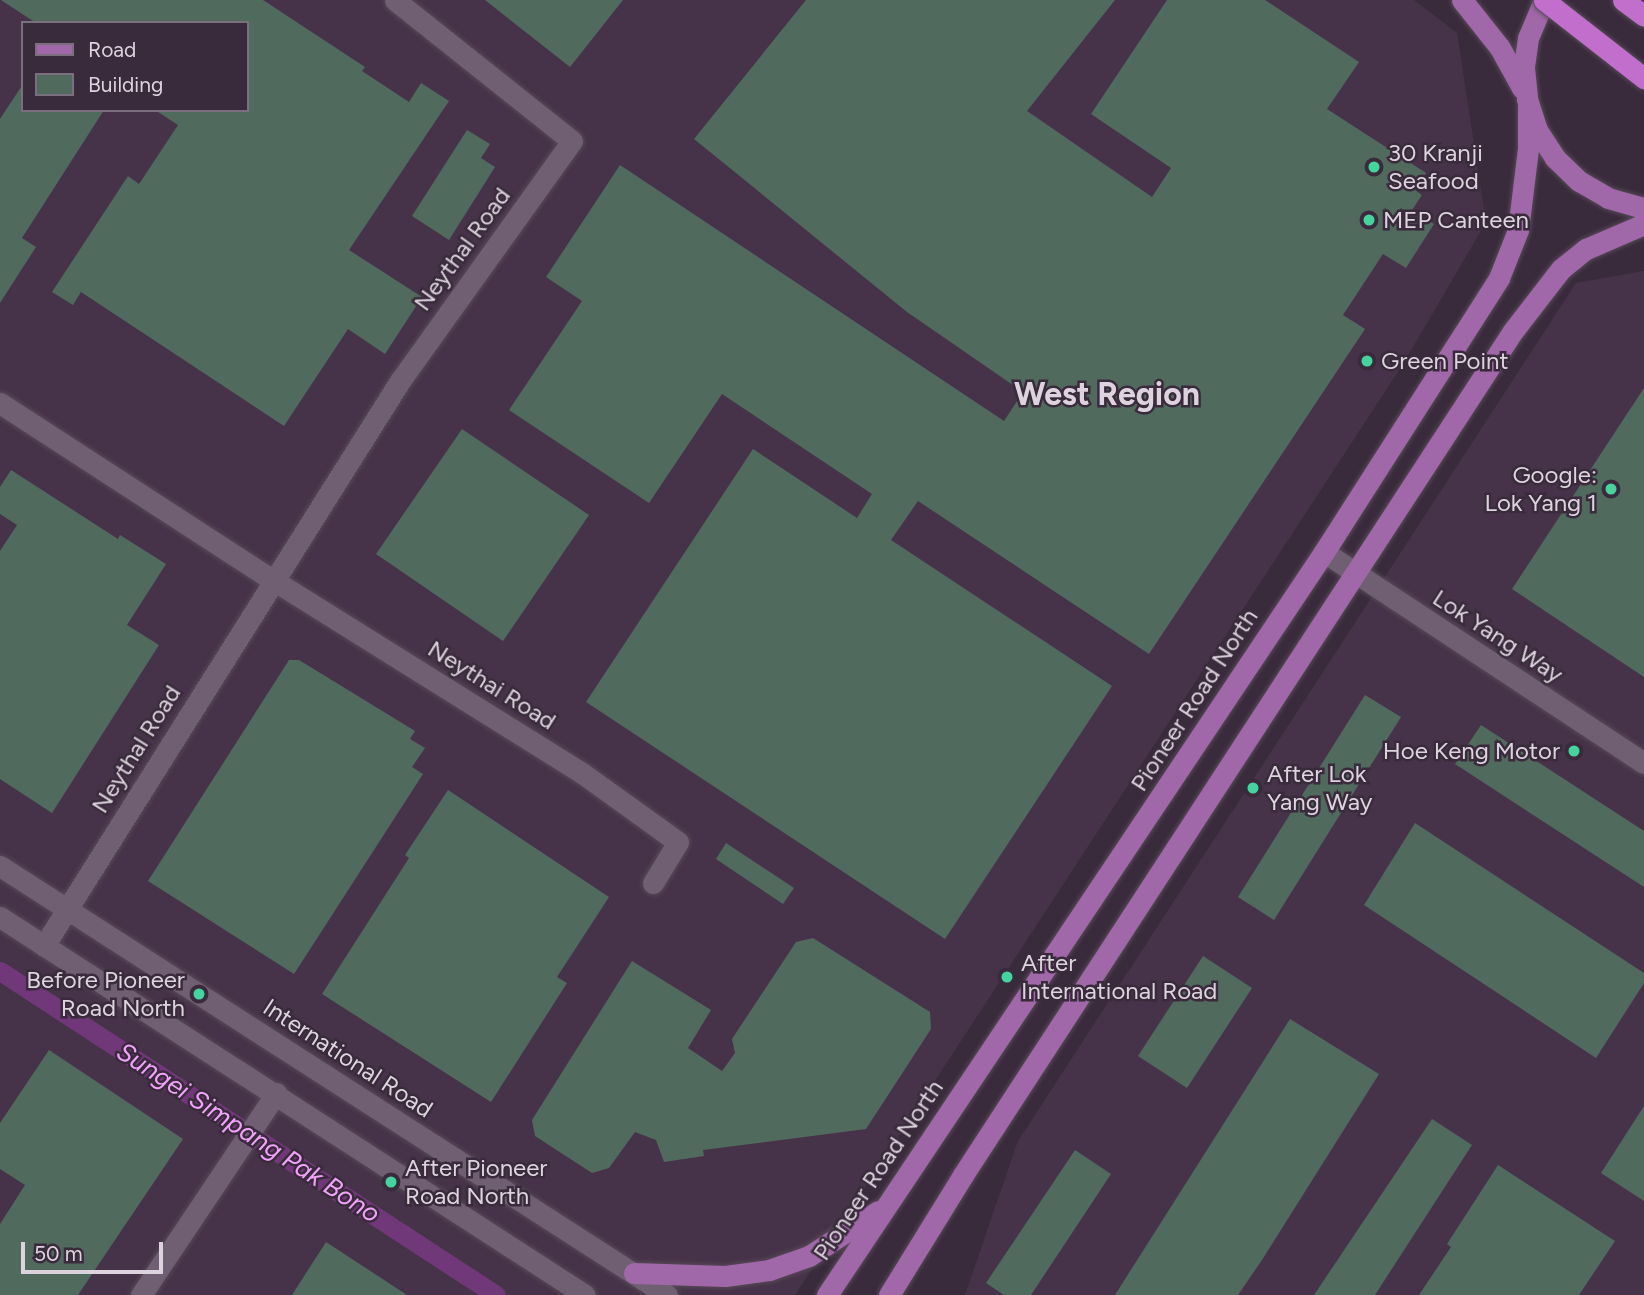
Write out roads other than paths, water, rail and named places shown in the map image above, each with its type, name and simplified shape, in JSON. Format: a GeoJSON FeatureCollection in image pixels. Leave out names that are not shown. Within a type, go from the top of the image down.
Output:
{"type":"FeatureCollection","features":[{"type":"Feature","properties":{"kind":"highway"},"geometry":{"type":"LineString","coordinates":[[1544,0],[1644,78]]}},
{"type":"Feature","properties":{"kind":"highway"},"geometry":{"type":"LineString","coordinates":[[1623,0],[1644,16]]}},
{"type":"Feature","properties":{"kind":"main road"},"geometry":{"type":"LineString","coordinates":[[1462,0],[1500,48],[1527,99],[1537,130],[1555,158],[1580,181],[1608,198],[1644,208]]}},
{"type":"Feature","properties":{"kind":"main road"},"geometry":{"type":"LineString","coordinates":[[1527,99],[1524,68],[1528,38],[1544,0]]}},
{"type":"Feature","properties":{"kind":"main road","name":"Pioneer Road North"},"geometry":{"type":"LineString","coordinates":[[827,1295],[1324,552],[1499,278],[1518,230],[1528,148],[1527,99]]}},
{"type":"Feature","properties":{"kind":"main road"},"geometry":{"type":"LineString","coordinates":[[897,1290],[963,1175],[1513,331],[1561,268],[1586,249],[1644,224]]}},
{"type":"Feature","properties":{"kind":"main road"},"geometry":{"type":"LineString","coordinates":[[634,1273],[725,1276],[769,1270],[809,1256],[884,1207]]}},
{"type":"Feature","properties":{"kind":"street","name":"Neythal Road"},"geometry":{"type":"LineString","coordinates":[[44,946],[408,370],[572,141],[395,0]]}},
{"type":"Feature","properties":{"kind":"street"},"geometry":{"type":"LineString","coordinates":[[0,403],[273,580]]}},
{"type":"Feature","properties":{"kind":"street","name":"Lok Yang Way"},"geometry":{"type":"LineString","coordinates":[[1324,552],[1644,763]]}},
{"type":"Feature","properties":{"kind":"street","name":"Neythai Road"},"geometry":{"type":"LineString","coordinates":[[273,580],[582,773],[678,842],[653,883]]}},
{"type":"Feature","properties":{"kind":"street","name":"International Road"},"geometry":{"type":"LineString","coordinates":[[0,866],[667,1295]]}},
{"type":"Feature","properties":{"kind":"street"},"geometry":{"type":"LineString","coordinates":[[0,917],[271,1102],[585,1295]]}},
{"type":"Feature","properties":{"kind":"street"},"geometry":{"type":"LineString","coordinates":[[141,1295],[271,1102]]}},
{"type":"Feature","properties":{"kind":"waterway","name":"Sungei Simpang Pak Bono"},"geometry":{"type":"LineString","coordinates":[[0,971],[496,1295]]}},
{"type":"Feature","properties":{"kind":"place","name":"30 Kranji Seafood"},"geometry":{"type":"Point","coordinates":[1374,167]}},
{"type":"Feature","properties":{"kind":"place","name":"MEP Canteen"},"geometry":{"type":"Point","coordinates":[1369,220]}},
{"type":"Feature","properties":{"kind":"place","name":"Green Point"},"geometry":{"type":"Point","coordinates":[1367,361]}},
{"type":"Feature","properties":{"kind":"place","name":"Google: Lok Yang 1"},"geometry":{"type":"Point","coordinates":[1611,489]}},
{"type":"Feature","properties":{"kind":"place","name":"Hoe Keng Motor"},"geometry":{"type":"Point","coordinates":[1574,751]}},
{"type":"Feature","properties":{"kind":"place","name":"After Lok Yang Way"},"geometry":{"type":"Point","coordinates":[1253,788]}},
{"type":"Feature","properties":{"kind":"place","name":"After International Road"},"geometry":{"type":"Point","coordinates":[1007,977]}},
{"type":"Feature","properties":{"kind":"place","name":"Before Pioneer Road North"},"geometry":{"type":"Point","coordinates":[199,994]}},
{"type":"Feature","properties":{"kind":"place","name":"After Pioneer Road North"},"geometry":{"type":"Point","coordinates":[391,1182]}},
{"type":"Feature","properties":{"kind":"district","name":"West Region"},"geometry":{"type":"Point","coordinates":[1107,394]}}]}
